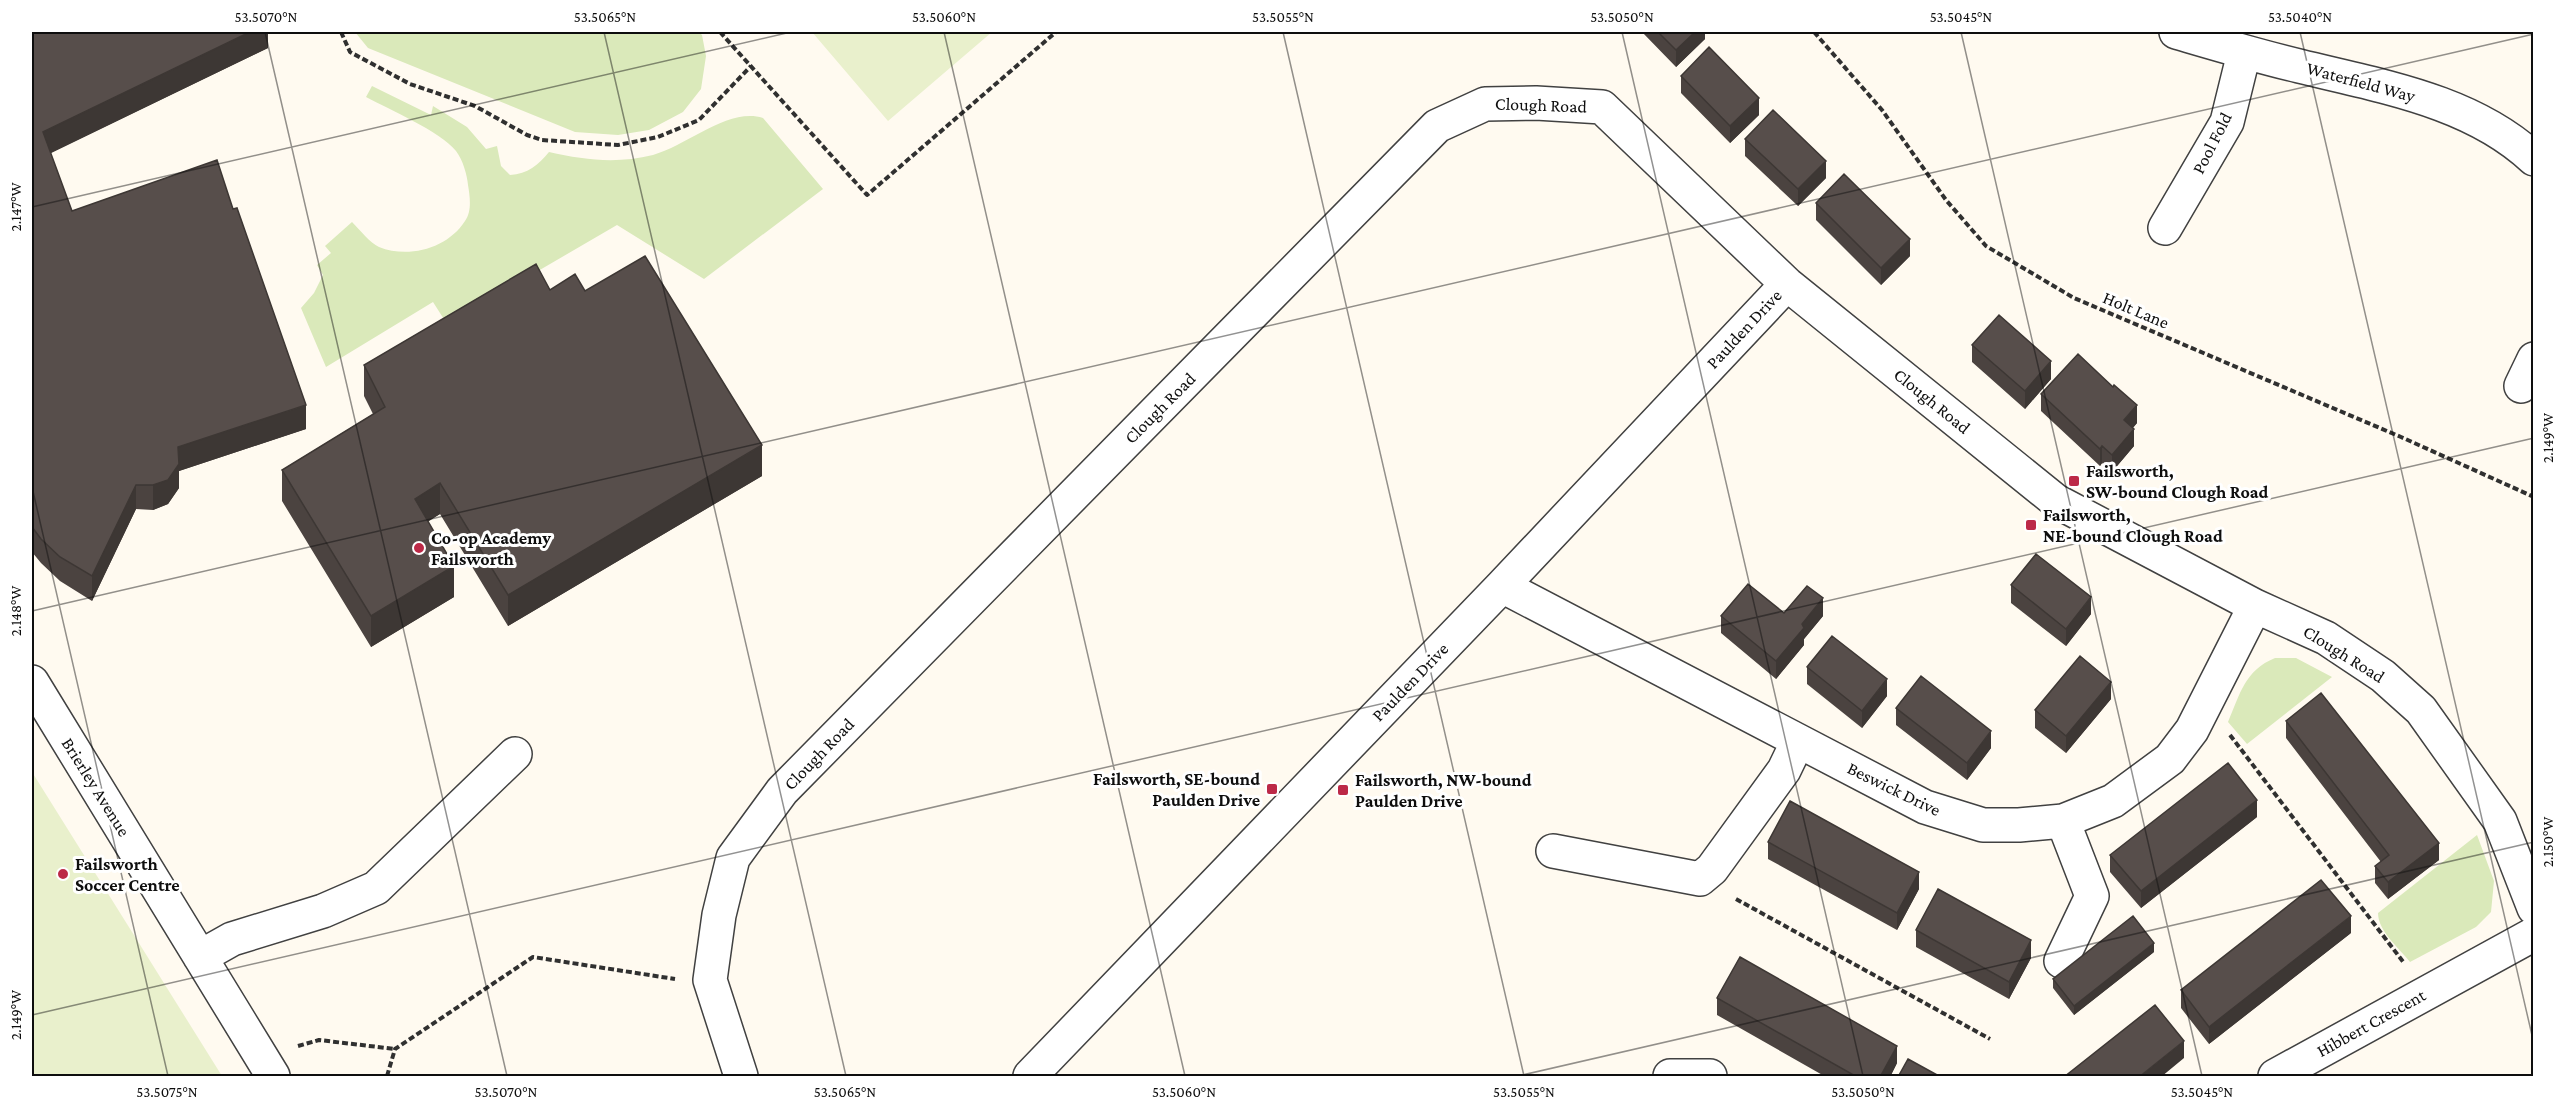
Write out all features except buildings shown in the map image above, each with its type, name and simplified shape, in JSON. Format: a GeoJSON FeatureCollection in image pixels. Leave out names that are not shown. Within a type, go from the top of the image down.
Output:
{"type":"FeatureCollection","features":[{"type":"Feature","properties":{"kind":"street","name":"Waterfield Way"},"geometry":{"type":"LineString","coordinates":[[2176,32],[2244,53],[2404,92],[2453,109],[2498,132],[2534,159]]}},
{"type":"Feature","properties":{"kind":"street","name":"Pool Fold"},"geometry":{"type":"LineString","coordinates":[[2165,228],[2227,123],[2244,53]]}},
{"type":"Feature","properties":{"kind":"street","name":"Clough Road"},"geometry":{"type":"LineString","coordinates":[[741,1077],[710,980],[719,915],[733,858],[782,791],[1437,126],[1485,104],[1536,103],[1602,107],[1787,284],[2056,501],[2255,606],[2326,638],[2383,676],[2421,710],[2500,821],[2534,908]]}},
{"type":"Feature","properties":{"kind":"street","name":"Paulden Drive"},"geometry":{"type":"LineString","coordinates":[[1030,1077],[1502,586],[1787,284]]}},
{"type":"Feature","properties":{"kind":"street","name":"Beswick Drive"},"geometry":{"type":"LineString","coordinates":[[1502,586],[1925,807],[1983,825],[2063,821],[2113,801],[2170,759],[2192,730],[2255,606]]}},
{"type":"Feature","properties":{"kind":"street","name":"Brierley Avenue"},"geometry":{"type":"LineString","coordinates":[[32,682],[267,1066]]}},
{"type":"Feature","properties":{"kind":"street"},"geometry":{"type":"LineString","coordinates":[[1553,851],[1700,879],[1712,869],[1784,770],[1798,741]]}},
{"type":"Feature","properties":{"kind":"street"},"geometry":{"type":"LineString","coordinates":[[200,957],[232,939],[280,922],[323,911],[376,888],[515,753]]}},
{"type":"Feature","properties":{"kind":"street"},"geometry":{"type":"LineString","coordinates":[[2061,961],[2092,896],[2063,821]]}},
{"type":"Feature","properties":{"kind":"street","name":"Hibbert Crescent"},"geometry":{"type":"LineString","coordinates":[[2275,1077],[2534,934]]}},
{"type":"Feature","properties":{"kind":"street"},"geometry":{"type":"LineString","coordinates":[[1670,1077],[1710,1077]]}},
{"type":"Feature","properties":{"kind":"path"},"geometry":{"type":"LineString","coordinates":[[340,32],[350,52],[410,84],[474,106],[527,135],[542,140],[618,145],[658,138],[699,120],[751,66]]}},
{"type":"Feature","properties":{"kind":"path"},"geometry":{"type":"LineString","coordinates":[[720,32],[867,195],[1056,32]]}},
{"type":"Feature","properties":{"kind":"path","name":"Holt Lane"},"geometry":{"type":"LineString","coordinates":[[1814,32],[1882,110],[1946,200],[1986,246],[2074,298],[2401,437],[2534,497]]}},
{"type":"Feature","properties":{"kind":"path"},"geometry":{"type":"LineString","coordinates":[[2241,748],[2426,993]]}},
{"type":"Feature","properties":{"kind":"path"},"geometry":{"type":"LineString","coordinates":[[1775,920],[1990,1039]]}},
{"type":"Feature","properties":{"kind":"path"},"geometry":{"type":"LineString","coordinates":[[387,1077],[395,1049],[533,957],[685,981],[710,980]]}},
{"type":"Feature","properties":{"kind":"path"},"geometry":{"type":"LineString","coordinates":[[267,1066],[319,1040],[395,1049]]}},
{"type":"Feature","properties":{"kind":"green space"},"geometry":{"type":"Polygon","coordinates":[[[355,32],[699,32],[702,35],[706,56],[701,89],[683,112],[649,130],[618,135],[575,132],[368,48],[355,32]]]}},
{"type":"Feature","properties":{"kind":"green space"},"geometry":{"type":"Polygon","coordinates":[[[812,32],[992,32],[888,121],[812,32]]]}},
{"type":"Feature","properties":{"kind":"green space"},"geometry":{"type":"Polygon","coordinates":[[[372,86],[431,115],[433,106],[467,127],[486,149],[497,146],[501,166],[510,175],[532,168],[549,152],[601,160],[653,155],[722,122],[750,116],[763,118],[823,189],[704,279],[617,225],[447,324],[433,302],[326,367],[301,308],[314,293],[323,275],[317,265],[331,253],[325,246],[352,222],[379,247],[403,252],[427,249],[449,238],[458,230],[465,221],[470,208],[467,177],[456,151],[439,136],[366,97],[372,86]]]}},
{"type":"Feature","properties":{"kind":"green space"},"geometry":{"type":"Polygon","coordinates":[[[2275,658],[2296,658],[2332,677],[2247,744],[2228,722],[2250,676],[2275,658]]]}},
{"type":"Feature","properties":{"kind":"green space","name":"Failsworth Soccer Centre"},"geometry":{"type":"Polygon","coordinates":[[[32,772],[222,1076],[32,1076],[32,772]]]}},
{"type":"Feature","properties":{"kind":"green space"},"geometry":{"type":"Polygon","coordinates":[[[2477,835],[2494,881],[2491,912],[2476,927],[2410,962],[2385,933],[2378,913],[2477,835]]]}},
{"type":"Feature","properties":{"kind":"place","name":"Failsworth, SW-bound Clough Road"},"geometry":{"type":"Point","coordinates":[2074,481]}},
{"type":"Feature","properties":{"kind":"place","name":"Failsworth, NE-bound Clough Road"},"geometry":{"type":"Point","coordinates":[2031,525]}},
{"type":"Feature","properties":{"kind":"place","name":"Co-op Academy Failsworth"},"geometry":{"type":"Point","coordinates":[419,548]}},
{"type":"Feature","properties":{"kind":"place","name":"Failsworth, SE-bound Paulden Drive"},"geometry":{"type":"Point","coordinates":[1272,789]}},
{"type":"Feature","properties":{"kind":"place","name":"Failsworth, NW-bound Paulden Drive"},"geometry":{"type":"Point","coordinates":[1343,790]}},
{"type":"Feature","properties":{"kind":"place","name":"Failsworth Soccer Centre"},"geometry":{"type":"Point","coordinates":[63,874]}}]}
